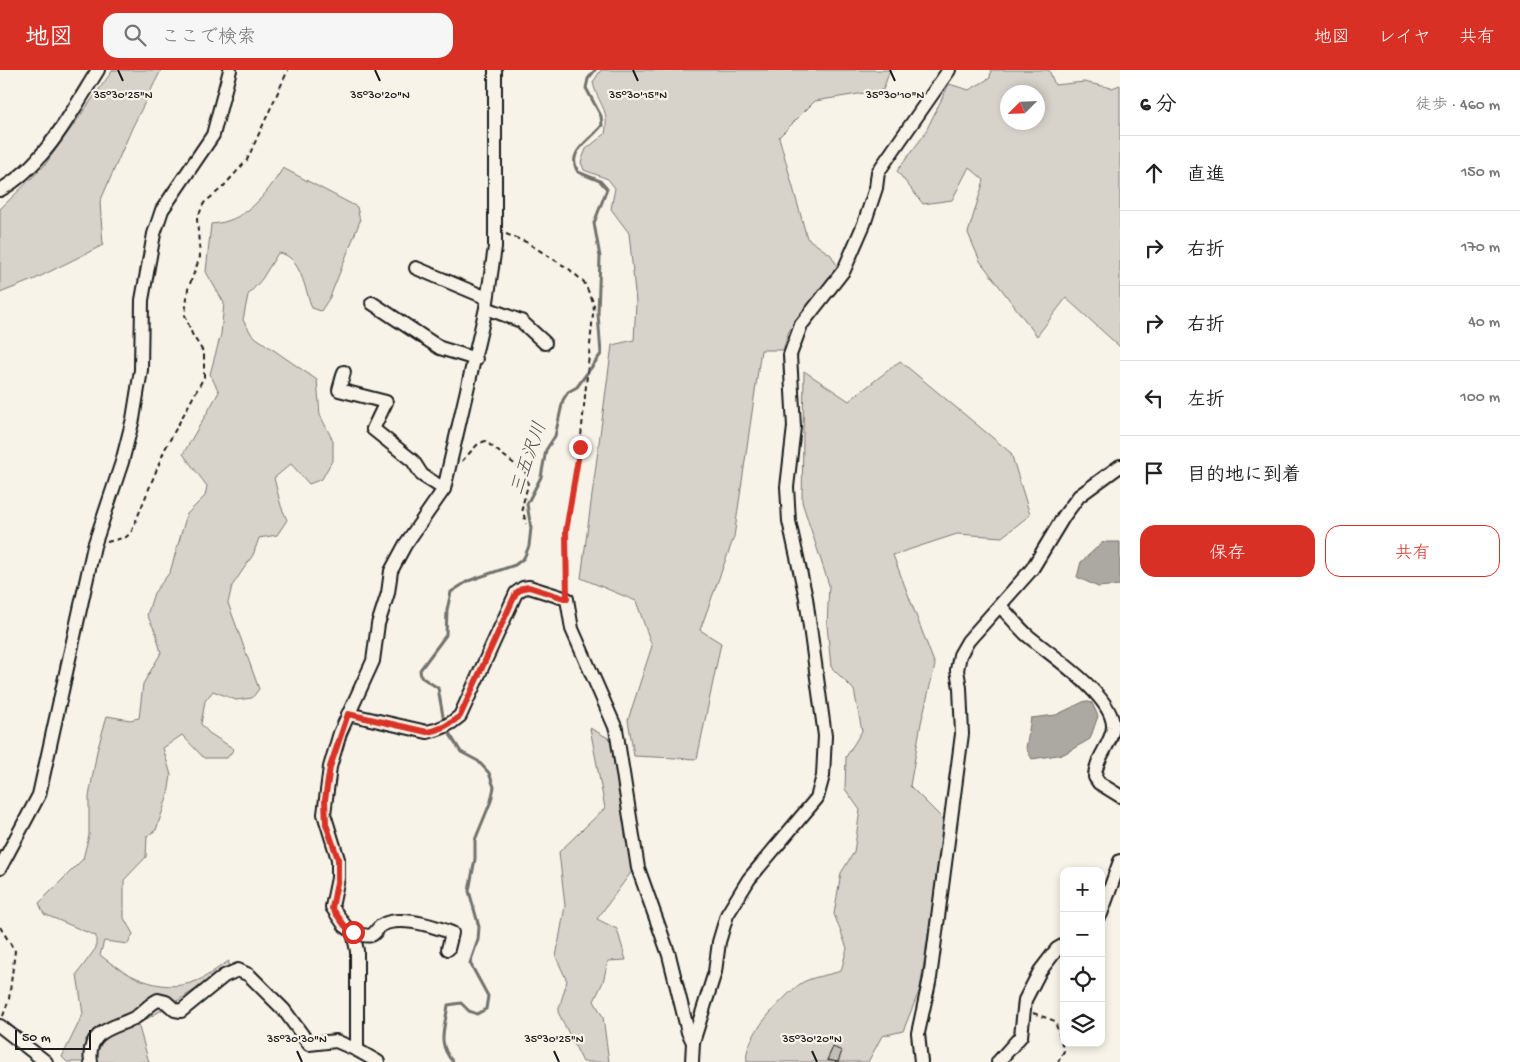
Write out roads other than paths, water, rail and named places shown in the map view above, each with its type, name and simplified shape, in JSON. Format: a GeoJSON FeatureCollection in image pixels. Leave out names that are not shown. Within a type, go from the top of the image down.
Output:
{"type":"FeatureCollection","features":[{"type":"Feature","properties":{"kind":"street"},"geometry":{"type":"LineString","coordinates":[[0,190],[17,178],[55,139],[98,70]]}},
{"type":"Feature","properties":{"kind":"street"},"geometry":{"type":"LineString","coordinates":[[0,868],[39,795],[95,542],[122,462],[133,420],[141,370],[142,300],[154,234],[162,210],[213,135],[230,70]]}},
{"type":"Feature","properties":{"kind":"street"},"geometry":{"type":"LineString","coordinates":[[448,949],[452,933],[428,924],[390,922],[379,927],[374,935],[367,937],[353,932],[345,926],[332,908],[338,878],[338,859],[324,814],[330,767],[348,714],[373,661],[378,624],[388,593],[391,571],[405,545],[444,489],[476,359],[495,260],[495,70]]}},
{"type":"Feature","properties":{"kind":"street"},"geometry":{"type":"LineString","coordinates":[[692,1062],[693,1042],[715,972],[719,942],[727,915],[750,879],[816,798],[824,776],[822,716],[806,598],[789,521],[787,487],[794,427],[792,348],[801,325],[844,270],[864,224],[876,188],[878,172],[949,70]]}},
{"type":"Feature","properties":{"kind":"street"},"geometry":{"type":"LineString","coordinates":[[416,268],[521,321],[545,344]]}},
{"type":"Feature","properties":{"kind":"street"},"geometry":{"type":"LineString","coordinates":[[372,303],[440,348],[476,359]]}},
{"type":"Feature","properties":{"kind":"street"},"geometry":{"type":"LineString","coordinates":[[344,372],[339,390],[386,402],[373,429],[413,461],[422,475],[444,489]]}},
{"type":"Feature","properties":{"kind":"street"},"geometry":{"type":"LineString","coordinates":[[921,1062],[918,1033],[930,978],[962,734],[960,688],[957,670],[960,654],[968,641],[1001,607],[1032,569],[1064,516],[1079,496],[1098,480],[1120,466]]}},
{"type":"Feature","properties":{"kind":"street"},"geometry":{"type":"LineString","coordinates":[[348,714],[427,732],[440,729],[460,716],[516,593],[523,588],[529,587],[567,599],[572,629],[616,729],[638,868],[669,955],[688,1032],[693,1042]]}},
{"type":"Feature","properties":{"kind":"street"},"geometry":{"type":"LineString","coordinates":[[1001,607],[1026,634],[1090,688],[1106,706],[1112,719],[1113,729],[1097,763],[1095,777],[1099,784],[1120,796]]}},
{"type":"Feature","properties":{"kind":"street"},"geometry":{"type":"LineString","coordinates":[[1102,912],[1120,861]]}},
{"type":"Feature","properties":{"kind":"street"},"geometry":{"type":"LineString","coordinates":[[353,932],[357,951],[357,1050]]}},
{"type":"Feature","properties":{"kind":"street"},"geometry":{"type":"LineString","coordinates":[[998,1062],[1021,1036],[1023,1007],[1040,971],[1060,948]]}},
{"type":"Feature","properties":{"kind":"street"},"geometry":{"type":"LineString","coordinates":[[91,1062],[94,1042],[105,1030],[135,1017],[158,1000],[166,1002],[175,1010],[181,1011],[224,976],[238,970],[249,975],[284,1010],[309,1044],[333,1041],[357,1050],[378,1062]]}},
{"type":"Feature","properties":{"kind":"street"},"geometry":{"type":"LineString","coordinates":[[0,1026],[46,1062]]}},
{"type":"Feature","properties":{"kind":"waterway","name":"三五沢川"},"geometry":{"type":"LineString","coordinates":[[444,722],[438,688],[421,677],[420,670],[446,635],[447,610],[451,592],[468,581],[515,565],[524,558],[529,546],[531,528],[527,504],[541,477],[546,450],[555,436],[563,400],[568,392],[577,387],[601,354],[598,314],[600,257],[594,223],[607,189],[600,181],[578,172],[575,165],[575,158],[581,146],[602,125],[601,116],[586,88],[588,79],[595,70]]}},
{"type":"Feature","properties":{"kind":"waterway","name":"三五沢川"},"geometry":{"type":"LineString","coordinates":[[446,728],[461,752],[478,761],[489,773],[494,787],[491,801],[475,840],[475,859],[469,891],[479,927],[478,940],[470,963],[488,996],[486,1009],[477,1014],[469,1011],[461,1003],[448,1005],[443,1042],[453,1062]]}}]}
